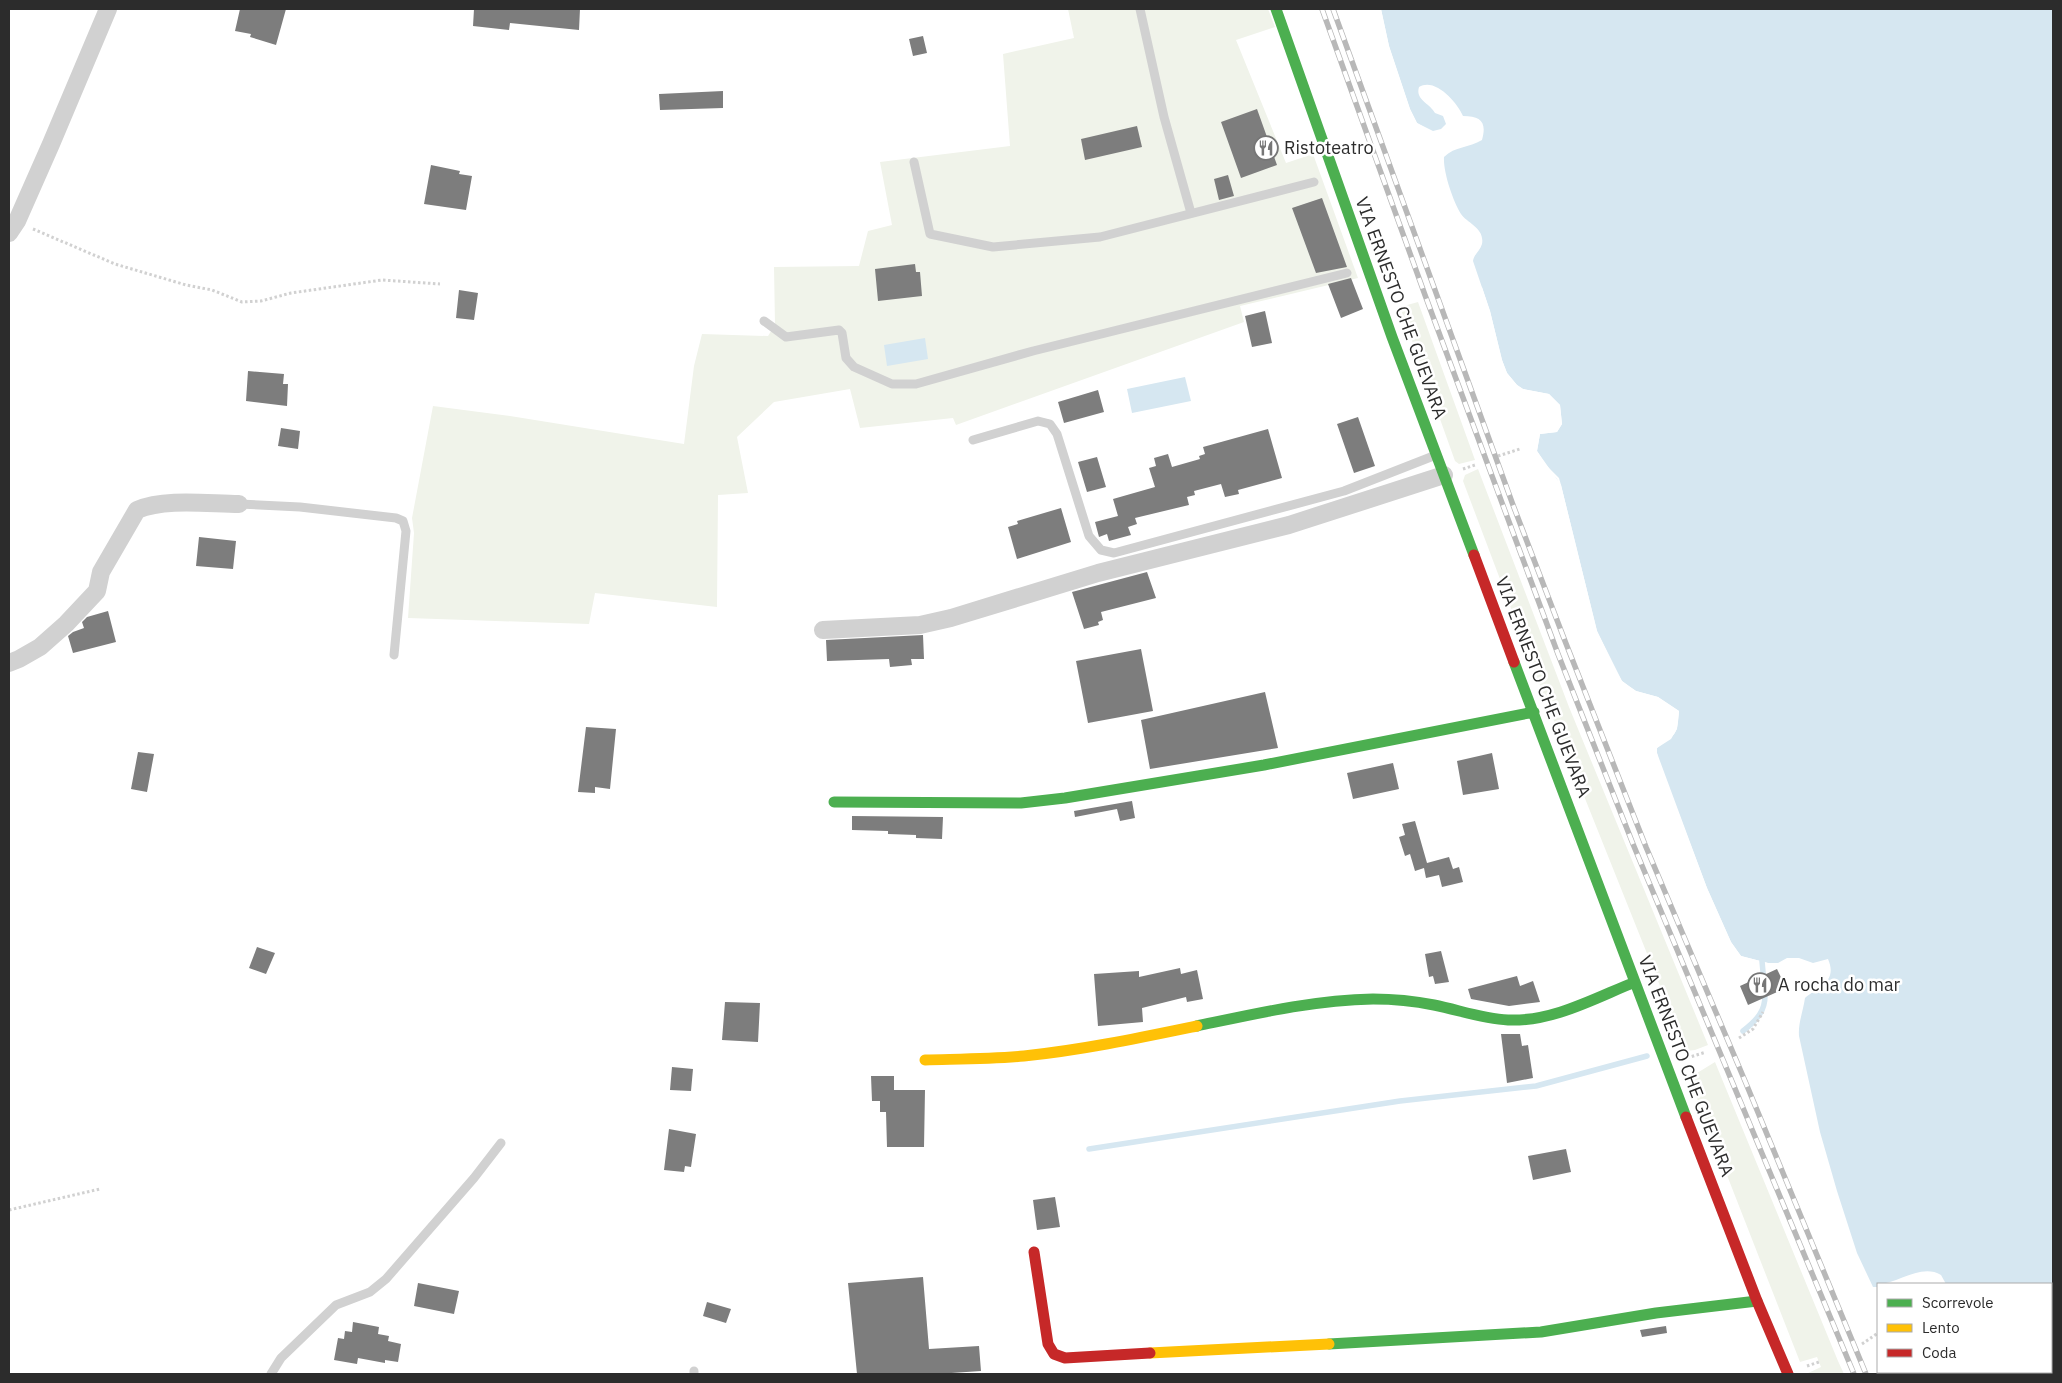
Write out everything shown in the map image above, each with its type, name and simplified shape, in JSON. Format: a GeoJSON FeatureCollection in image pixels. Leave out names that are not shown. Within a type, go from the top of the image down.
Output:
{"type":"FeatureCollection","features":[{"type":"Feature","properties":{"kind":"street"},"geometry":{"type":"LineString","coordinates":[[13,227],[108,9]]}},
{"type":"Feature","properties":{"kind":"street","name":"VIA ERNESTO CHE GUEVARA"},"geometry":{"type":"LineString","coordinates":[[1276,9],[1392,337],[1436,455],[1635,982],[1757,1300],[1788,1374]]}},
{"type":"Feature","properties":{"kind":"street"},"geometry":{"type":"LineString","coordinates":[[823,630],[920,625],[951,618],[1098,573],[1290,525],[1444,475]]}},
{"type":"Feature","properties":{"kind":"street"},"geometry":{"type":"LineString","coordinates":[[9,663],[40,647],[66,624],[97,591],[101,572],[137,510],[148,505],[163,504],[239,504]]}},
{"type":"Feature","properties":{"kind":"street"},"geometry":{"type":"LineString","coordinates":[[834,802],[1021,803],[1065,798],[1264,765],[1534,712]]}},
{"type":"Feature","properties":{"kind":"street"},"geometry":{"type":"LineString","coordinates":[[925,1060],[977,1059],[1039,1054],[1311,1006],[1357,1000],[1424,1003],[1510,1021],[1530,1020],[1549,1015],[1635,982]]}},
{"type":"Feature","properties":{"kind":"street"},"geometry":{"type":"LineString","coordinates":[[1034,1252],[1048,1344],[1054,1354],[1065,1358],[1540,1332],[1757,1300]]}},
{"type":"Feature","properties":{"kind":"lane"},"geometry":{"type":"LineString","coordinates":[[1140,9],[1164,116],[1191,213]]}},
{"type":"Feature","properties":{"kind":"lane"},"geometry":{"type":"LineString","coordinates":[[914,162],[930,234],[993,247],[1100,237],[1314,182]]}},
{"type":"Feature","properties":{"kind":"lane"},"geometry":{"type":"LineString","coordinates":[[764,321],[786,337],[839,330],[842,333],[846,358],[854,366],[892,384],[916,384],[1033,351],[1347,273]]}},
{"type":"Feature","properties":{"kind":"lane"},"geometry":{"type":"LineString","coordinates":[[973,440],[1038,421],[1050,424],[1057,434],[1089,536],[1101,550],[1114,553],[1344,492],[1436,455]]}},
{"type":"Feature","properties":{"kind":"lane"},"geometry":{"type":"LineString","coordinates":[[239,504],[300,507],[396,518],[403,521],[406,531],[394,655]]}},
{"type":"Feature","properties":{"kind":"lane"},"geometry":{"type":"LineString","coordinates":[[272,1374],[280,1358],[336,1305],[370,1292],[386,1279],[474,1178],[501,1143]]}},
{"type":"Feature","properties":{"kind":"path"},"geometry":{"type":"LineString","coordinates":[[13,227],[59,241],[115,264],[186,285],[212,290],[242,302],[261,301],[291,293],[382,280],[440,284]]}},
{"type":"Feature","properties":{"kind":"path"},"geometry":{"type":"LineString","coordinates":[[1498,456],[1520,449]]}},
{"type":"Feature","properties":{"kind":"path"},"geometry":{"type":"LineString","coordinates":[[1739,1038],[1752,1029],[1763,1012]]}},
{"type":"Feature","properties":{"kind":"path"},"geometry":{"type":"LineString","coordinates":[[9,1210],[100,1189]]}},
{"type":"Feature","properties":{"kind":"path"},"geometry":{"type":"LineString","coordinates":[[1862,1344],[1877,1334]]}},
{"type":"Feature","properties":{"kind":"shaded area"},"geometry":{"type":"Polygon","coordinates":[[[1068,9],[1268,9],[1275,27],[1236,40],[1286,163],[1313,154],[1358,278],[1240,306],[1244,322],[956,425],[953,418],[860,428],[850,389],[774,402],[737,437],[748,493],[718,495],[717,607],[595,593],[589,624],[408,618],[414,533],[412,518],[433,406],[510,416],[684,444],[694,366],[702,334],[768,336],[775,325],[774,267],[859,266],[868,231],[892,225],[880,162],[1010,146],[1003,54],[1074,38],[1068,9]]]}},
{"type":"Feature","properties":{"kind":"shaded area"},"geometry":{"type":"Polygon","coordinates":[[[1381,9],[2053,9],[2053,1374],[1918,1373],[2052,1373],[2052,1283],[1945,1283],[1941,1275],[1926,1271],[1886,1283],[1877,1283],[1877,1287],[1873,1287],[1857,1253],[1837,1191],[1820,1132],[1799,1036],[1805,998],[1829,979],[1830,967],[1828,959],[1813,963],[1799,958],[1787,958],[1778,963],[1768,963],[1741,956],[1731,942],[1707,888],[1657,753],[1657,748],[1674,734],[1679,711],[1658,697],[1636,691],[1622,681],[1597,631],[1561,485],[1537,451],[1540,434],[1557,432],[1562,424],[1560,405],[1549,394],[1523,389],[1507,373],[1490,311],[1473,261],[1482,244],[1481,234],[1461,214],[1449,186],[1444,157],[1448,153],[1482,140],[1483,124],[1474,117],[1463,116],[1456,104],[1445,92],[1432,85],[1419,87],[1419,95],[1435,113],[1443,116],[1446,124],[1441,129],[1433,131],[1417,123],[1410,109],[1389,46],[1381,9]]]}},
{"type":"Feature","properties":{"kind":"shaded area"},"geometry":{"type":"Polygon","coordinates":[[[1418,302],[1475,460],[1459,464],[1455,461],[1400,307],[1418,302]]]}},
{"type":"Feature","properties":{"kind":"shaded area"},"geometry":{"type":"Polygon","coordinates":[[[925,338],[928,359],[887,366],[884,345],[925,338]]]}},
{"type":"Feature","properties":{"kind":"shaded area"},"geometry":{"type":"Polygon","coordinates":[[[1185,377],[1191,401],[1132,413],[1127,389],[1185,377]]]}},
{"type":"Feature","properties":{"kind":"shaded area"},"geometry":{"type":"Polygon","coordinates":[[[1478,469],[1569,707],[1708,1045],[1686,1051],[1546,701],[1463,481],[1465,475],[1478,469]]]}},
{"type":"Feature","properties":{"kind":"shaded area"},"geometry":{"type":"Polygon","coordinates":[[[1715,1062],[1844,1374],[1806,1374],[1821,1367],[1817,1357],[1800,1362],[1689,1078],[1715,1062]]]}},
{"type":"Feature","properties":{"kind":"pier"},"geometry":{"type":"Polygon","coordinates":[[[1379,9],[1381,9],[1389,46],[1410,109],[1417,123],[1434,133],[1425,131],[1415,125],[1408,110],[1386,47],[1379,9]]]}},
{"type":"Feature","properties":{"kind":"pier"},"geometry":{"type":"Polygon","coordinates":[[[1479,286],[1482,287],[1490,311],[1507,373],[1523,389],[1549,394],[1560,405],[1562,424],[1557,432],[1540,434],[1537,451],[1546,465],[1559,478],[1597,631],[1622,681],[1636,691],[1658,697],[1679,711],[1677,729],[1671,739],[1657,748],[1659,761],[1707,888],[1731,942],[1741,956],[1768,963],[1740,958],[1728,943],[1657,762],[1654,753],[1655,747],[1669,737],[1675,728],[1676,712],[1657,699],[1635,693],[1620,683],[1595,632],[1557,479],[1544,466],[1535,451],[1535,439],[1538,432],[1556,430],[1560,424],[1558,406],[1548,397],[1523,391],[1516,387],[1505,374],[1479,286]]]}},
{"type":"Feature","properties":{"kind":"building"},"geometry":{"type":"Polygon","coordinates":[[[240,9],[286,9],[276,45],[250,37],[251,34],[235,31],[240,9]]]}},
{"type":"Feature","properties":{"kind":"building"},"geometry":{"type":"Polygon","coordinates":[[[474,9],[580,9],[579,30],[510,23],[509,30],[473,26],[474,9]]]}},
{"type":"Feature","properties":{"kind":"building"},"geometry":{"type":"Polygon","coordinates":[[[923,36],[927,53],[913,56],[909,39],[923,36]]]}},
{"type":"Feature","properties":{"kind":"building"},"geometry":{"type":"Polygon","coordinates":[[[723,91],[723,108],[660,110],[659,94],[723,91]]]}},
{"type":"Feature","properties":{"kind":"building"},"geometry":{"type":"Polygon","coordinates":[[[1257,109],[1277,165],[1241,178],[1221,122],[1257,109]]]}},
{"type":"Feature","properties":{"kind":"building"},"geometry":{"type":"Polygon","coordinates":[[[1137,126],[1142,147],[1085,160],[1081,139],[1137,126]]]}},
{"type":"Feature","properties":{"kind":"building"},"geometry":{"type":"Polygon","coordinates":[[[431,165],[460,171],[459,174],[472,176],[466,210],[424,204],[431,165]]]}},
{"type":"Feature","properties":{"kind":"building"},"geometry":{"type":"Polygon","coordinates":[[[1228,175],[1234,196],[1219,200],[1214,179],[1228,175]]]}},
{"type":"Feature","properties":{"kind":"building"},"geometry":{"type":"Polygon","coordinates":[[[1322,198],[1347,267],[1316,273],[1292,208],[1322,198]]]}},
{"type":"Feature","properties":{"kind":"building"},"geometry":{"type":"Polygon","coordinates":[[[915,264],[916,272],[920,272],[922,296],[878,301],[875,269],[915,264]]]}},
{"type":"Feature","properties":{"kind":"building"},"geometry":{"type":"Polygon","coordinates":[[[1351,278],[1363,309],[1341,318],[1328,284],[1351,278]]]}},
{"type":"Feature","properties":{"kind":"building"},"geometry":{"type":"Polygon","coordinates":[[[459,290],[478,293],[474,320],[456,318],[459,290]]]}},
{"type":"Feature","properties":{"kind":"building"},"geometry":{"type":"Polygon","coordinates":[[[1265,311],[1272,343],[1252,347],[1245,316],[1265,311]]]}},
{"type":"Feature","properties":{"kind":"building"},"geometry":{"type":"Polygon","coordinates":[[[248,371],[284,374],[283,384],[288,384],[287,406],[246,401],[248,371]]]}},
{"type":"Feature","properties":{"kind":"building"},"geometry":{"type":"Polygon","coordinates":[[[1098,390],[1104,412],[1064,423],[1058,402],[1098,390]]]}},
{"type":"Feature","properties":{"kind":"building"},"geometry":{"type":"Polygon","coordinates":[[[1358,417],[1375,466],[1354,473],[1337,424],[1358,417]]]}},
{"type":"Feature","properties":{"kind":"building"},"geometry":{"type":"Polygon","coordinates":[[[281,428],[300,431],[298,449],[278,446],[281,428]]]}},
{"type":"Feature","properties":{"kind":"building"},"geometry":{"type":"Polygon","coordinates":[[[1268,429],[1282,478],[1238,490],[1239,494],[1225,497],[1221,484],[1194,491],[1195,495],[1187,497],[1189,505],[1135,518],[1137,524],[1128,527],[1131,535],[1109,541],[1107,534],[1099,537],[1095,522],[1118,516],[1113,499],[1155,487],[1149,468],[1156,466],[1154,458],[1168,454],[1172,467],[1200,459],[1199,456],[1205,454],[1203,447],[1268,429]]]}},
{"type":"Feature","properties":{"kind":"building"},"geometry":{"type":"Polygon","coordinates":[[[1097,457],[1106,487],[1087,492],[1078,462],[1097,457]]]}},
{"type":"Feature","properties":{"kind":"building"},"geometry":{"type":"Polygon","coordinates":[[[1061,508],[1071,542],[1017,559],[1008,527],[1018,524],[1017,521],[1061,508]]]}},
{"type":"Feature","properties":{"kind":"building"},"geometry":{"type":"Polygon","coordinates":[[[199,537],[236,541],[233,569],[196,566],[199,537]]]}},
{"type":"Feature","properties":{"kind":"building"},"geometry":{"type":"Polygon","coordinates":[[[1147,572],[1156,598],[1101,612],[1103,620],[1098,622],[1099,625],[1084,629],[1072,592],[1147,572]]]}},
{"type":"Feature","properties":{"kind":"building"},"geometry":{"type":"Polygon","coordinates":[[[108,611],[116,642],[73,653],[68,636],[84,628],[82,622],[87,617],[108,611]]]}},
{"type":"Feature","properties":{"kind":"building"},"geometry":{"type":"Polygon","coordinates":[[[923,635],[924,659],[911,659],[912,665],[890,667],[889,659],[827,661],[826,640],[923,635]]]}},
{"type":"Feature","properties":{"kind":"building"},"geometry":{"type":"Polygon","coordinates":[[[1141,649],[1153,711],[1088,723],[1076,661],[1141,649]]]}},
{"type":"Feature","properties":{"kind":"building"},"geometry":{"type":"Polygon","coordinates":[[[1265,692],[1278,748],[1150,769],[1141,720],[1265,692]]]}},
{"type":"Feature","properties":{"kind":"building"},"geometry":{"type":"Polygon","coordinates":[[[586,727],[616,729],[610,789],[595,787],[595,793],[578,792],[586,727]]]}},
{"type":"Feature","properties":{"kind":"building"},"geometry":{"type":"Polygon","coordinates":[[[138,752],[154,754],[147,792],[131,789],[138,752]]]}},
{"type":"Feature","properties":{"kind":"building"},"geometry":{"type":"Polygon","coordinates":[[[1492,753],[1499,789],[1463,795],[1457,761],[1492,753]]]}},
{"type":"Feature","properties":{"kind":"building"},"geometry":{"type":"Polygon","coordinates":[[[1393,763],[1399,789],[1353,799],[1347,773],[1393,763]]]}},
{"type":"Feature","properties":{"kind":"building"},"geometry":{"type":"Polygon","coordinates":[[[1132,801],[1135,818],[1120,821],[1117,809],[1075,817],[1074,811],[1132,801]]]}},
{"type":"Feature","properties":{"kind":"building"},"geometry":{"type":"Polygon","coordinates":[[[852,816],[943,817],[942,839],[916,838],[916,835],[888,834],[888,831],[852,830],[852,816]]]}},
{"type":"Feature","properties":{"kind":"building"},"geometry":{"type":"Polygon","coordinates":[[[1415,821],[1427,863],[1449,857],[1453,869],[1459,867],[1463,882],[1442,887],[1439,875],[1426,878],[1424,868],[1415,871],[1410,854],[1405,856],[1399,837],[1405,835],[1402,824],[1415,821]]]}},
{"type":"Feature","properties":{"kind":"building"},"geometry":{"type":"Polygon","coordinates":[[[257,947],[275,953],[266,974],[249,968],[257,947]]]}},
{"type":"Feature","properties":{"kind":"building"},"geometry":{"type":"Polygon","coordinates":[[[1441,951],[1449,982],[1435,984],[1433,976],[1429,977],[1425,954],[1441,951]]]}},
{"type":"Feature","properties":{"kind":"building"},"geometry":{"type":"Polygon","coordinates":[[[1180,968],[1181,974],[1197,970],[1203,999],[1187,1002],[1186,997],[1142,1008],[1143,1022],[1098,1026],[1094,974],[1139,971],[1139,977],[1180,968]]]}},
{"type":"Feature","properties":{"kind":"building"},"geometry":{"type":"Polygon","coordinates":[[[1777,969],[1786,988],[1748,1005],[1740,986],[1777,969]]]}},
{"type":"Feature","properties":{"kind":"building"},"geometry":{"type":"Polygon","coordinates":[[[1517,976],[1520,986],[1533,981],[1540,1002],[1509,1006],[1471,999],[1468,989],[1517,976]]]}},
{"type":"Feature","properties":{"kind":"building"},"geometry":{"type":"Polygon","coordinates":[[[725,1002],[760,1003],[758,1042],[722,1040],[725,1002]]]}},
{"type":"Feature","properties":{"kind":"building"},"geometry":{"type":"Polygon","coordinates":[[[1501,1034],[1520,1034],[1522,1046],[1528,1045],[1533,1078],[1507,1083],[1501,1034]]]}},
{"type":"Feature","properties":{"kind":"building"},"geometry":{"type":"Polygon","coordinates":[[[672,1067],[693,1069],[691,1091],[670,1090],[672,1067]]]}},
{"type":"Feature","properties":{"kind":"building"},"geometry":{"type":"Polygon","coordinates":[[[871,1076],[894,1076],[894,1090],[925,1090],[924,1147],[887,1147],[886,1112],[880,1112],[880,1101],[872,1101],[871,1076]]]}},
{"type":"Feature","properties":{"kind":"building"},"geometry":{"type":"Polygon","coordinates":[[[669,1129],[696,1134],[691,1167],[685,1166],[684,1172],[664,1170],[669,1129]]]}},
{"type":"Feature","properties":{"kind":"building"},"geometry":{"type":"Polygon","coordinates":[[[1566,1149],[1571,1172],[1533,1180],[1528,1156],[1566,1149]]]}},
{"type":"Feature","properties":{"kind":"building"},"geometry":{"type":"Polygon","coordinates":[[[1055,1197],[1060,1227],[1037,1230],[1033,1200],[1055,1197]]]}},
{"type":"Feature","properties":{"kind":"building"},"geometry":{"type":"Polygon","coordinates":[[[923,1277],[929,1349],[979,1346],[981,1371],[937,1374],[857,1374],[848,1283],[923,1277]]]}},
{"type":"Feature","properties":{"kind":"building"},"geometry":{"type":"Polygon","coordinates":[[[418,1283],[459,1291],[454,1314],[414,1306],[418,1283]]]}},
{"type":"Feature","properties":{"kind":"building"},"geometry":{"type":"Polygon","coordinates":[[[707,1302],[731,1309],[726,1323],[703,1316],[707,1302]]]}},
{"type":"Feature","properties":{"kind":"building"},"geometry":{"type":"Polygon","coordinates":[[[353,1322],[379,1327],[378,1334],[389,1336],[388,1341],[401,1344],[398,1362],[385,1360],[385,1363],[358,1358],[357,1364],[334,1360],[338,1338],[344,1339],[345,1331],[352,1332],[353,1322]]]}},
{"type":"Feature","properties":{"kind":"building"},"geometry":{"type":"Polygon","coordinates":[[[1666,1326],[1667,1333],[1642,1337],[1640,1330],[1666,1326]]]}},
{"type":"Feature","properties":{"kind":"waterway"},"geometry":{"type":"LineString","coordinates":[[1762,961],[1764,983]]}},
{"type":"Feature","properties":{"kind":"waterway"},"geometry":{"type":"LineString","coordinates":[[1743,1031],[1760,1014],[1764,1005],[1765,992]]}},
{"type":"Feature","properties":{"kind":"waterway"},"geometry":{"type":"LineString","coordinates":[[1089,1149],[1400,1101],[1536,1086],[1647,1056]]}},
{"type":"Feature","properties":{"kind":"railway"},"geometry":{"type":"LineString","coordinates":[[1322,9],[1425,295],[1558,654],[1633,844],[1854,1374]]}},
{"type":"Feature","properties":{"kind":"railway"},"geometry":{"type":"LineString","coordinates":[[1333,9],[1513,505],[1565,641],[1646,847],[1866,1374]]}},
{"type":"Feature","properties":{"kind":"traffic: fast"},"geometry":{"type":"LineString","coordinates":[[1276,9],[1392,337],[1474,555]]}},
{"type":"Feature","properties":{"kind":"traffic: fast"},"geometry":{"type":"LineString","coordinates":[[1514,662],[1686,1117]]}},
{"type":"Feature","properties":{"kind":"traffic: fast"},"geometry":{"type":"LineString","coordinates":[[834,802],[1021,803],[1065,798],[1264,765],[1534,712]]}},
{"type":"Feature","properties":{"kind":"traffic: fast"},"geometry":{"type":"LineString","coordinates":[[1197,1026],[1306,1005],[1373,999],[1404,1000],[1480,1016],[1508,1020],[1525,1020],[1573,1008],[1635,982]]}},
{"type":"Feature","properties":{"kind":"traffic: fast"},"geometry":{"type":"LineString","coordinates":[[1329,1344],[1541,1332],[1656,1313],[1757,1301]]}},
{"type":"Feature","properties":{"kind":"traffic: slow"},"geometry":{"type":"LineString","coordinates":[[925,1060],[1024,1056],[1110,1043],[1197,1026]]}},
{"type":"Feature","properties":{"kind":"traffic: slow"},"geometry":{"type":"LineString","coordinates":[[1150,1353],[1329,1344]]}},
{"type":"Feature","properties":{"kind":"traffic: jam"},"geometry":{"type":"LineString","coordinates":[[1474,555],[1514,662]]}},
{"type":"Feature","properties":{"kind":"traffic: jam"},"geometry":{"type":"LineString","coordinates":[[1686,1117],[1757,1301],[1788,1374]]}},
{"type":"Feature","properties":{"kind":"traffic: jam"},"geometry":{"type":"LineString","coordinates":[[1034,1252],[1048,1344],[1054,1354],[1065,1358],[1150,1353]]}},
{"type":"Feature","properties":{"kind":"place","name":"Ristoteatro"},"geometry":{"type":"Point","coordinates":[1266,148]}},
{"type":"Feature","properties":{"kind":"place","name":"A rocha do mar"},"geometry":{"type":"Point","coordinates":[1760,985]}}]}
